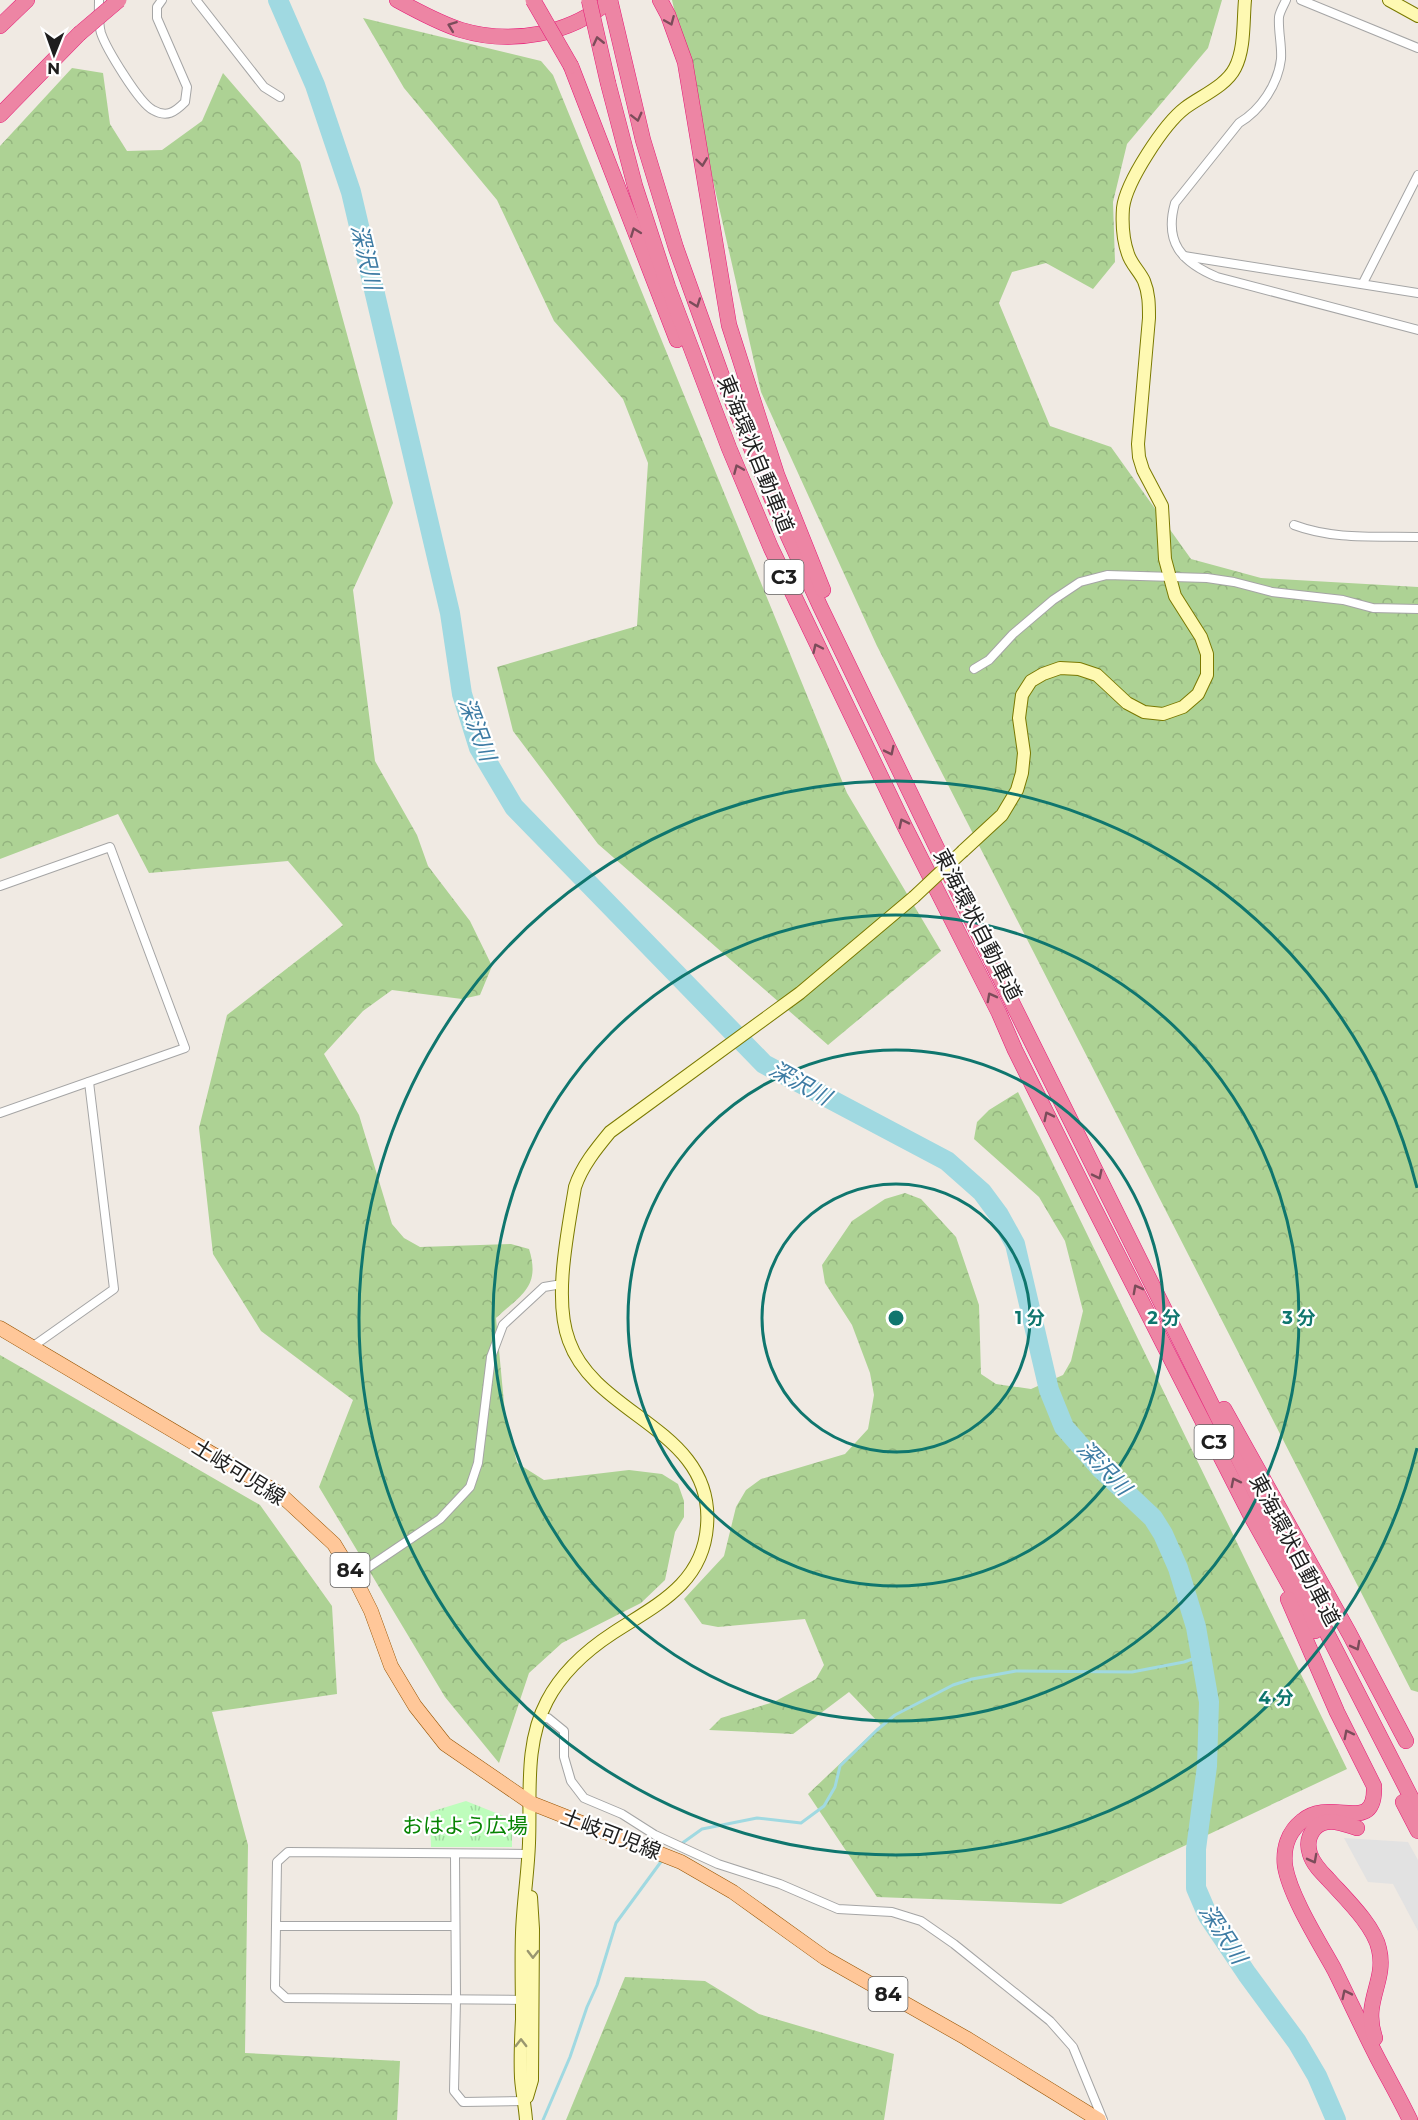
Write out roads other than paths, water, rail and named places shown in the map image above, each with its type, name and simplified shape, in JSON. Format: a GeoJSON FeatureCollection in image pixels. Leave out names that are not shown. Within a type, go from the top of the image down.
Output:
{"type":"FeatureCollection","features":[{"type":"Feature","properties":{"kind":"highway"},"geometry":{"type":"LineString","coordinates":[[0,26],[27,0]]}},
{"type":"Feature","properties":{"kind":"highway"},"geometry":{"type":"LineString","coordinates":[[0,115],[110,0]]}},
{"type":"Feature","properties":{"kind":"highway"},"geometry":{"type":"LineString","coordinates":[[79,34],[119,0]]}},
{"type":"Feature","properties":{"kind":"highway"},"geometry":{"type":"LineString","coordinates":[[397,0],[460,30],[509,37],[537,34],[561,28],[584,19],[610,0]]}},
{"type":"Feature","properties":{"kind":"highway"},"geometry":{"type":"LineString","coordinates":[[533,0],[571,66],[672,328],[729,448]]}},
{"type":"Feature","properties":{"kind":"highway","name":"東海環状自動車道"},"geometry":{"type":"LineString","coordinates":[[589,0],[608,82],[650,234],[693,356],[776,559],[905,828],[1091,1202],[1250,1514],[1337,1671],[1418,1831]]}},
{"type":"Feature","properties":{"kind":"highway","name":"東海環状自動車道"},"geometry":{"type":"LineString","coordinates":[[610,0],[643,140],[659,194],[723,379],[777,514],[988,954],[1263,1508],[1418,1811]]}},
{"type":"Feature","properties":{"kind":"highway","name":"C3"},"geometry":{"type":"LineString","coordinates":[[660,0],[685,62],[729,325],[777,475],[879,729]]}},
{"type":"Feature","properties":{"kind":"highway"},"geometry":{"type":"LineString","coordinates":[[1161,1303],[1221,1402],[1406,1741]]}},
{"type":"Feature","properties":{"kind":"highway"},"geometry":{"type":"LineString","coordinates":[[1250,1514],[1337,1712],[1374,1786],[1372,1805],[1366,1812],[1357,1815],[1330,1811],[1311,1815],[1303,1820],[1290,1834],[1285,1856],[1294,1891],[1380,2062],[1393,2083]]}},
{"type":"Feature","properties":{"kind":"highway"},"geometry":{"type":"LineString","coordinates":[[1357,1828],[1336,1821],[1325,1822],[1316,1827],[1310,1835],[1308,1845],[1314,1864],[1369,1928],[1379,1949],[1380,1974],[1372,1999],[1371,2021],[1393,2083],[1410,2120]]}},
{"type":"Feature","properties":{"kind":"main road","name":"土岐可児線"},"geometry":{"type":"LineString","coordinates":[[0,1328],[280,1494],[334,1544],[371,1611],[391,1666],[415,1706],[445,1744],[531,1803],[648,1848],[684,1856],[825,1958],[966,2038],[1101,2120]]}},
{"type":"Feature","properties":{"kind":"street"},"geometry":{"type":"LineString","coordinates":[[99,0],[100,30],[106,47],[138,95],[151,110],[163,114],[175,112],[185,102],[187,87],[157,18],[157,8],[162,0]]}},
{"type":"Feature","properties":{"kind":"street"},"geometry":{"type":"LineString","coordinates":[[196,0],[264,87],[280,98]]}},
{"type":"Feature","properties":{"kind":"street"},"geometry":{"type":"LineString","coordinates":[[526,2120],[521,2079],[527,2000],[522,1932],[529,1854],[531,1758],[539,1719],[547,1700],[580,1657],[612,1633],[652,1609],[676,1591],[691,1575],[701,1553],[707,1526],[706,1497],[696,1472],[680,1449],[663,1432],[603,1389],[583,1367],[569,1341],[563,1312],[562,1284],[575,1187],[592,1153],[610,1132],[800,993],[914,897],[1002,815],[1017,790],[1022,772],[1024,753],[1019,718],[1022,695],[1031,681],[1060,668],[1079,669],[1096,675],[1127,703],[1136,708],[1144,712],[1163,714],[1183,707],[1198,693],[1207,675],[1208,654],[1201,637],[1175,596],[1165,559],[1162,506],[1139,458],[1138,444],[1149,318],[1148,297],[1144,281],[1128,255],[1124,232],[1124,207],[1130,184],[1165,127],[1184,109],[1221,83],[1235,69],[1240,53],[1245,0]]}},
{"type":"Feature","properties":{"kind":"street"},"geometry":{"type":"LineString","coordinates":[[1286,0],[1279,15],[1281,58],[1278,72],[1265,100],[1249,117],[1239,123],[1175,203],[1171,217],[1176,247],[1199,269],[1217,277],[1418,330]]}},
{"type":"Feature","properties":{"kind":"street"},"geometry":{"type":"LineString","coordinates":[[1301,0],[1418,48]]}},
{"type":"Feature","properties":{"kind":"street"},"geometry":{"type":"LineString","coordinates":[[1389,0],[1418,16]]}},
{"type":"Feature","properties":{"kind":"street"},"geometry":{"type":"LineString","coordinates":[[1363,283],[1418,175]]}},
{"type":"Feature","properties":{"kind":"street"},"geometry":{"type":"LineString","coordinates":[[1184,256],[1418,293]]}},
{"type":"Feature","properties":{"kind":"street"},"geometry":{"type":"LineString","coordinates":[[1294,525],[1310,531],[1343,537],[1418,537]]}},
{"type":"Feature","properties":{"kind":"street"},"geometry":{"type":"LineString","coordinates":[[974,669],[989,660],[1013,634],[1053,600],[1080,582],[1107,575],[1170,576],[1234,582],[1272,592],[1343,600],[1373,608],[1418,609]]}},
{"type":"Feature","properties":{"kind":"street"},"geometry":{"type":"LineString","coordinates":[[0,886],[110,847],[185,1048],[0,1113]]}},
{"type":"Feature","properties":{"kind":"street"},"geometry":{"type":"LineString","coordinates":[[32,1347],[114,1288],[90,1082]]}},
{"type":"Feature","properties":{"kind":"street"},"geometry":{"type":"LineString","coordinates":[[354,1577],[440,1519],[470,1487],[478,1463],[491,1357],[503,1325],[544,1287],[562,1284]]}},
{"type":"Feature","properties":{"kind":"street"},"geometry":{"type":"LineString","coordinates":[[539,1719],[548,1718],[564,1731],[564,1757],[568,1773],[584,1798],[622,1814],[684,1856],[718,1864],[780,1884],[838,1909],[892,1912],[921,1921],[954,1944],[1050,2021],[1073,2047],[1101,2120]]}},
{"type":"Feature","properties":{"kind":"street"},"geometry":{"type":"LineString","coordinates":[[527,2000],[286,1998],[275,1988],[277,1862],[288,1852],[529,1854]]}},
{"type":"Feature","properties":{"kind":"street"},"geometry":{"type":"LineString","coordinates":[[455,1855],[454,2091],[463,2102],[525,2101]]}},
{"type":"Feature","properties":{"kind":"street"},"geometry":{"type":"LineString","coordinates":[[277,1926],[455,1926]]}},
{"type":"Feature","properties":{"kind":"waterway","name":"深沢川"},"geometry":{"type":"LineString","coordinates":[[278,0],[315,85],[351,192],[450,613],[462,694],[479,748],[514,807],[764,1064],[947,1161],[982,1192],[999,1215],[1015,1244],[1049,1390],[1064,1427],[1100,1468],[1153,1518],[1178,1568],[1196,1627],[1209,1702],[1207,1766],[1196,1849],[1196,1888],[1208,1916],[1297,2042],[1317,2076],[1336,2120]]}},
{"type":"Feature","properties":{"kind":"waterway"},"geometry":{"type":"LineString","coordinates":[[681,1844],[702,1829],[757,1818],[801,1823],[824,1806],[835,1787],[840,1766],[877,1730],[895,1715],[953,1685],[1016,1671],[1132,1672],[1184,1662],[1201,1656]]}},
{"type":"Feature","properties":{"kind":"waterway"},"geometry":{"type":"LineString","coordinates":[[543,2120],[597,1985],[616,1923],[663,1859]]}},
{"type":"Feature","properties":{"kind":"park label","name":"おはよう広場"},"geometry":{"type":"Point","coordinates":[465,1825]}}]}
